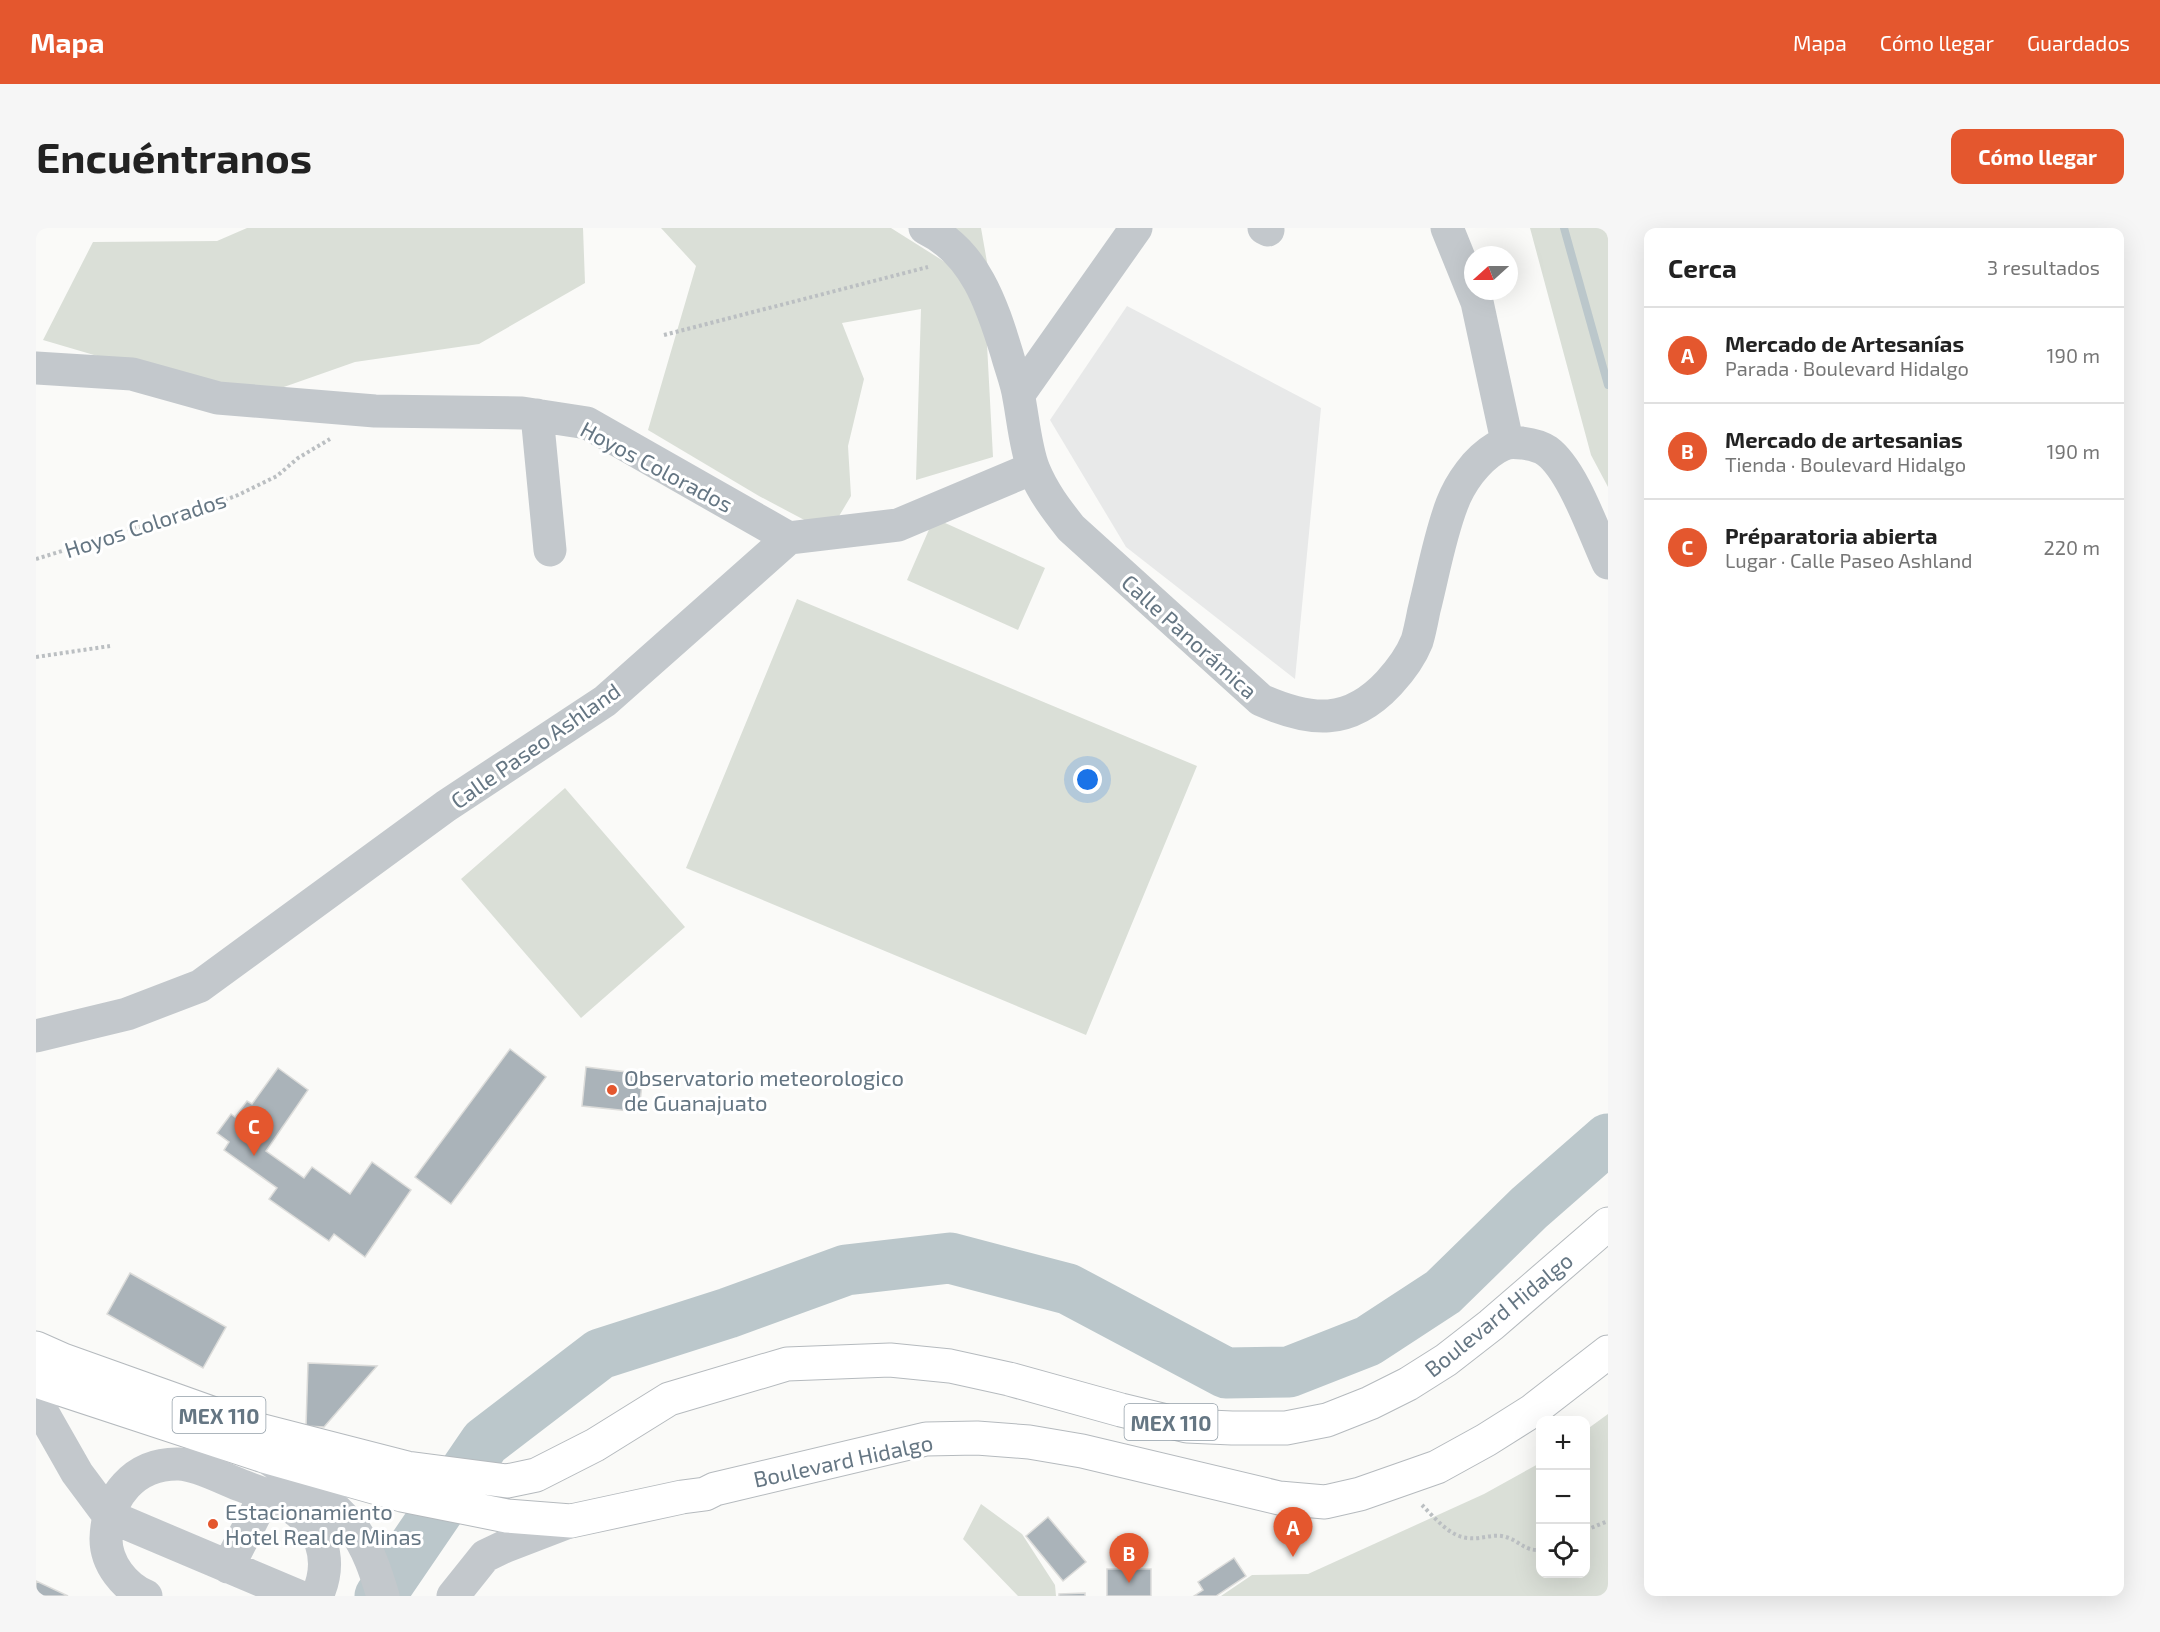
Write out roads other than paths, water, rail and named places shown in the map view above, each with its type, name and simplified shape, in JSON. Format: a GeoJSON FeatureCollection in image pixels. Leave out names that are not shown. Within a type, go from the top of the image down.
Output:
{"type":"FeatureCollection","features":[{"type":"Feature","properties":{"kind":"main road","name":"Boulevard Hidalgo"},"geometry":{"type":"LineString","coordinates":[[404,1482],[507,1481],[536,1475],[596,1445],[649,1414],[659,1405],[681,1396],[787,1365],[890,1360],[950,1366],[1009,1379],[1187,1426],[1286,1428],[1327,1420],[1370,1403],[1418,1378],[1446,1360],[1491,1325],[1608,1224]]}},
{"type":"Feature","properties":{"kind":"main road","name":"MEX 110"},"geometry":{"type":"LineString","coordinates":[[36,1348],[63,1360],[404,1482],[507,1516],[571,1521]]}},
{"type":"Feature","properties":{"kind":"main road","name":"Boulevard Hidalgo"},"geometry":{"type":"LineString","coordinates":[[571,1521],[705,1494],[715,1489],[926,1439],[978,1438],[1029,1442],[1082,1450],[1279,1498],[1325,1502],[1360,1494],[1437,1467],[1486,1440],[1532,1410],[1608,1352]]}},
{"type":"Feature","properties":{"kind":"main road","name":"MEX 110"},"geometry":{"type":"LineString","coordinates":[[36,1381],[264,1456],[404,1482]]}},
{"type":"Feature","properties":{"kind":"street","name":"Calle Panorámica"},"geometry":{"type":"LineString","coordinates":[[925,228],[941,236],[963,258],[983,286],[1018,394],[1033,468],[1050,502],[1071,528],[1261,700],[1289,712],[1316,717],[1338,715],[1358,707],[1380,693],[1401,670],[1417,642],[1441,538],[1453,502],[1471,470],[1487,453],[1507,441]]}},
{"type":"Feature","properties":{"kind":"street"},"geometry":{"type":"LineString","coordinates":[[1018,394],[1136,228]]}},
{"type":"Feature","properties":{"kind":"street"},"geometry":{"type":"LineString","coordinates":[[1447,228],[1477,302],[1507,441],[1530,444],[1548,452],[1564,470],[1576,490],[1608,563]]}},
{"type":"Feature","properties":{"kind":"street","name":"Hoyos Colorados"},"geometry":{"type":"LineString","coordinates":[[36,368],[132,374],[218,398],[375,411],[522,413],[586,423],[789,538]]}},
{"type":"Feature","properties":{"kind":"street"},"geometry":{"type":"LineString","coordinates":[[537,415],[550,550]]}},
{"type":"Feature","properties":{"kind":"street"},"geometry":{"type":"LineString","coordinates":[[789,538],[898,525],[1033,468]]}},
{"type":"Feature","properties":{"kind":"street","name":"Calle Paseo Ashland"},"geometry":{"type":"LineString","coordinates":[[36,1036],[127,1014],[200,986],[446,806],[604,701],[789,538]]}},
{"type":"Feature","properties":{"kind":"street"},"geometry":{"type":"LineString","coordinates":[[36,1401],[77,1473],[109,1516],[298,1596]]}},
{"type":"Feature","properties":{"kind":"street"},"geometry":{"type":"LineString","coordinates":[[264,1456],[324,1497],[354,1529],[373,1565],[383,1596]]}},
{"type":"Feature","properties":{"kind":"street"},"geometry":{"type":"LineString","coordinates":[[146,1596],[136,1591],[121,1577],[110,1559],[106,1542],[111,1506],[124,1486],[143,1472],[161,1465],[181,1464],[285,1503],[303,1515],[319,1536],[326,1562],[323,1583],[317,1596]]}},
{"type":"Feature","properties":{"kind":"street"},"geometry":{"type":"LineString","coordinates":[[228,1567],[265,1495]]}},
{"type":"Feature","properties":{"kind":"street"},"geometry":{"type":"LineString","coordinates":[[453,1596],[485,1557],[506,1546],[571,1521]]}},
{"type":"Feature","properties":{"kind":"waterway"},"geometry":{"type":"LineString","coordinates":[[1564,228],[1608,385]]}},
{"type":"Feature","properties":{"kind":"waterway"},"geometry":{"type":"LineString","coordinates":[[380,1596],[485,1442],[600,1354],[728,1313],[846,1270],[950,1258],[1068,1289],[1226,1373],[1289,1372],[1368,1341],[1443,1292],[1529,1208],[1608,1139]]}},
{"type":"Feature","properties":{"kind":"place","name":"Observatorio meteorologico de Guanajuato"},"geometry":{"type":"Point","coordinates":[612,1090]}},
{"type":"Feature","properties":{"kind":"place","name":"Préparatoria abierta"},"geometry":{"type":"Point","coordinates":[254,1156]}},
{"type":"Feature","properties":{"kind":"place","name":"Estacionamiento Hotel Real de Minas"},"geometry":{"type":"Point","coordinates":[213,1524]}},
{"type":"Feature","properties":{"kind":"place","name":"Mercado de Artesanías"},"geometry":{"type":"Point","coordinates":[1293,1557]}},
{"type":"Feature","properties":{"kind":"place","name":"Mercado de artesanias"},"geometry":{"type":"Point","coordinates":[1129,1583]}}]}
